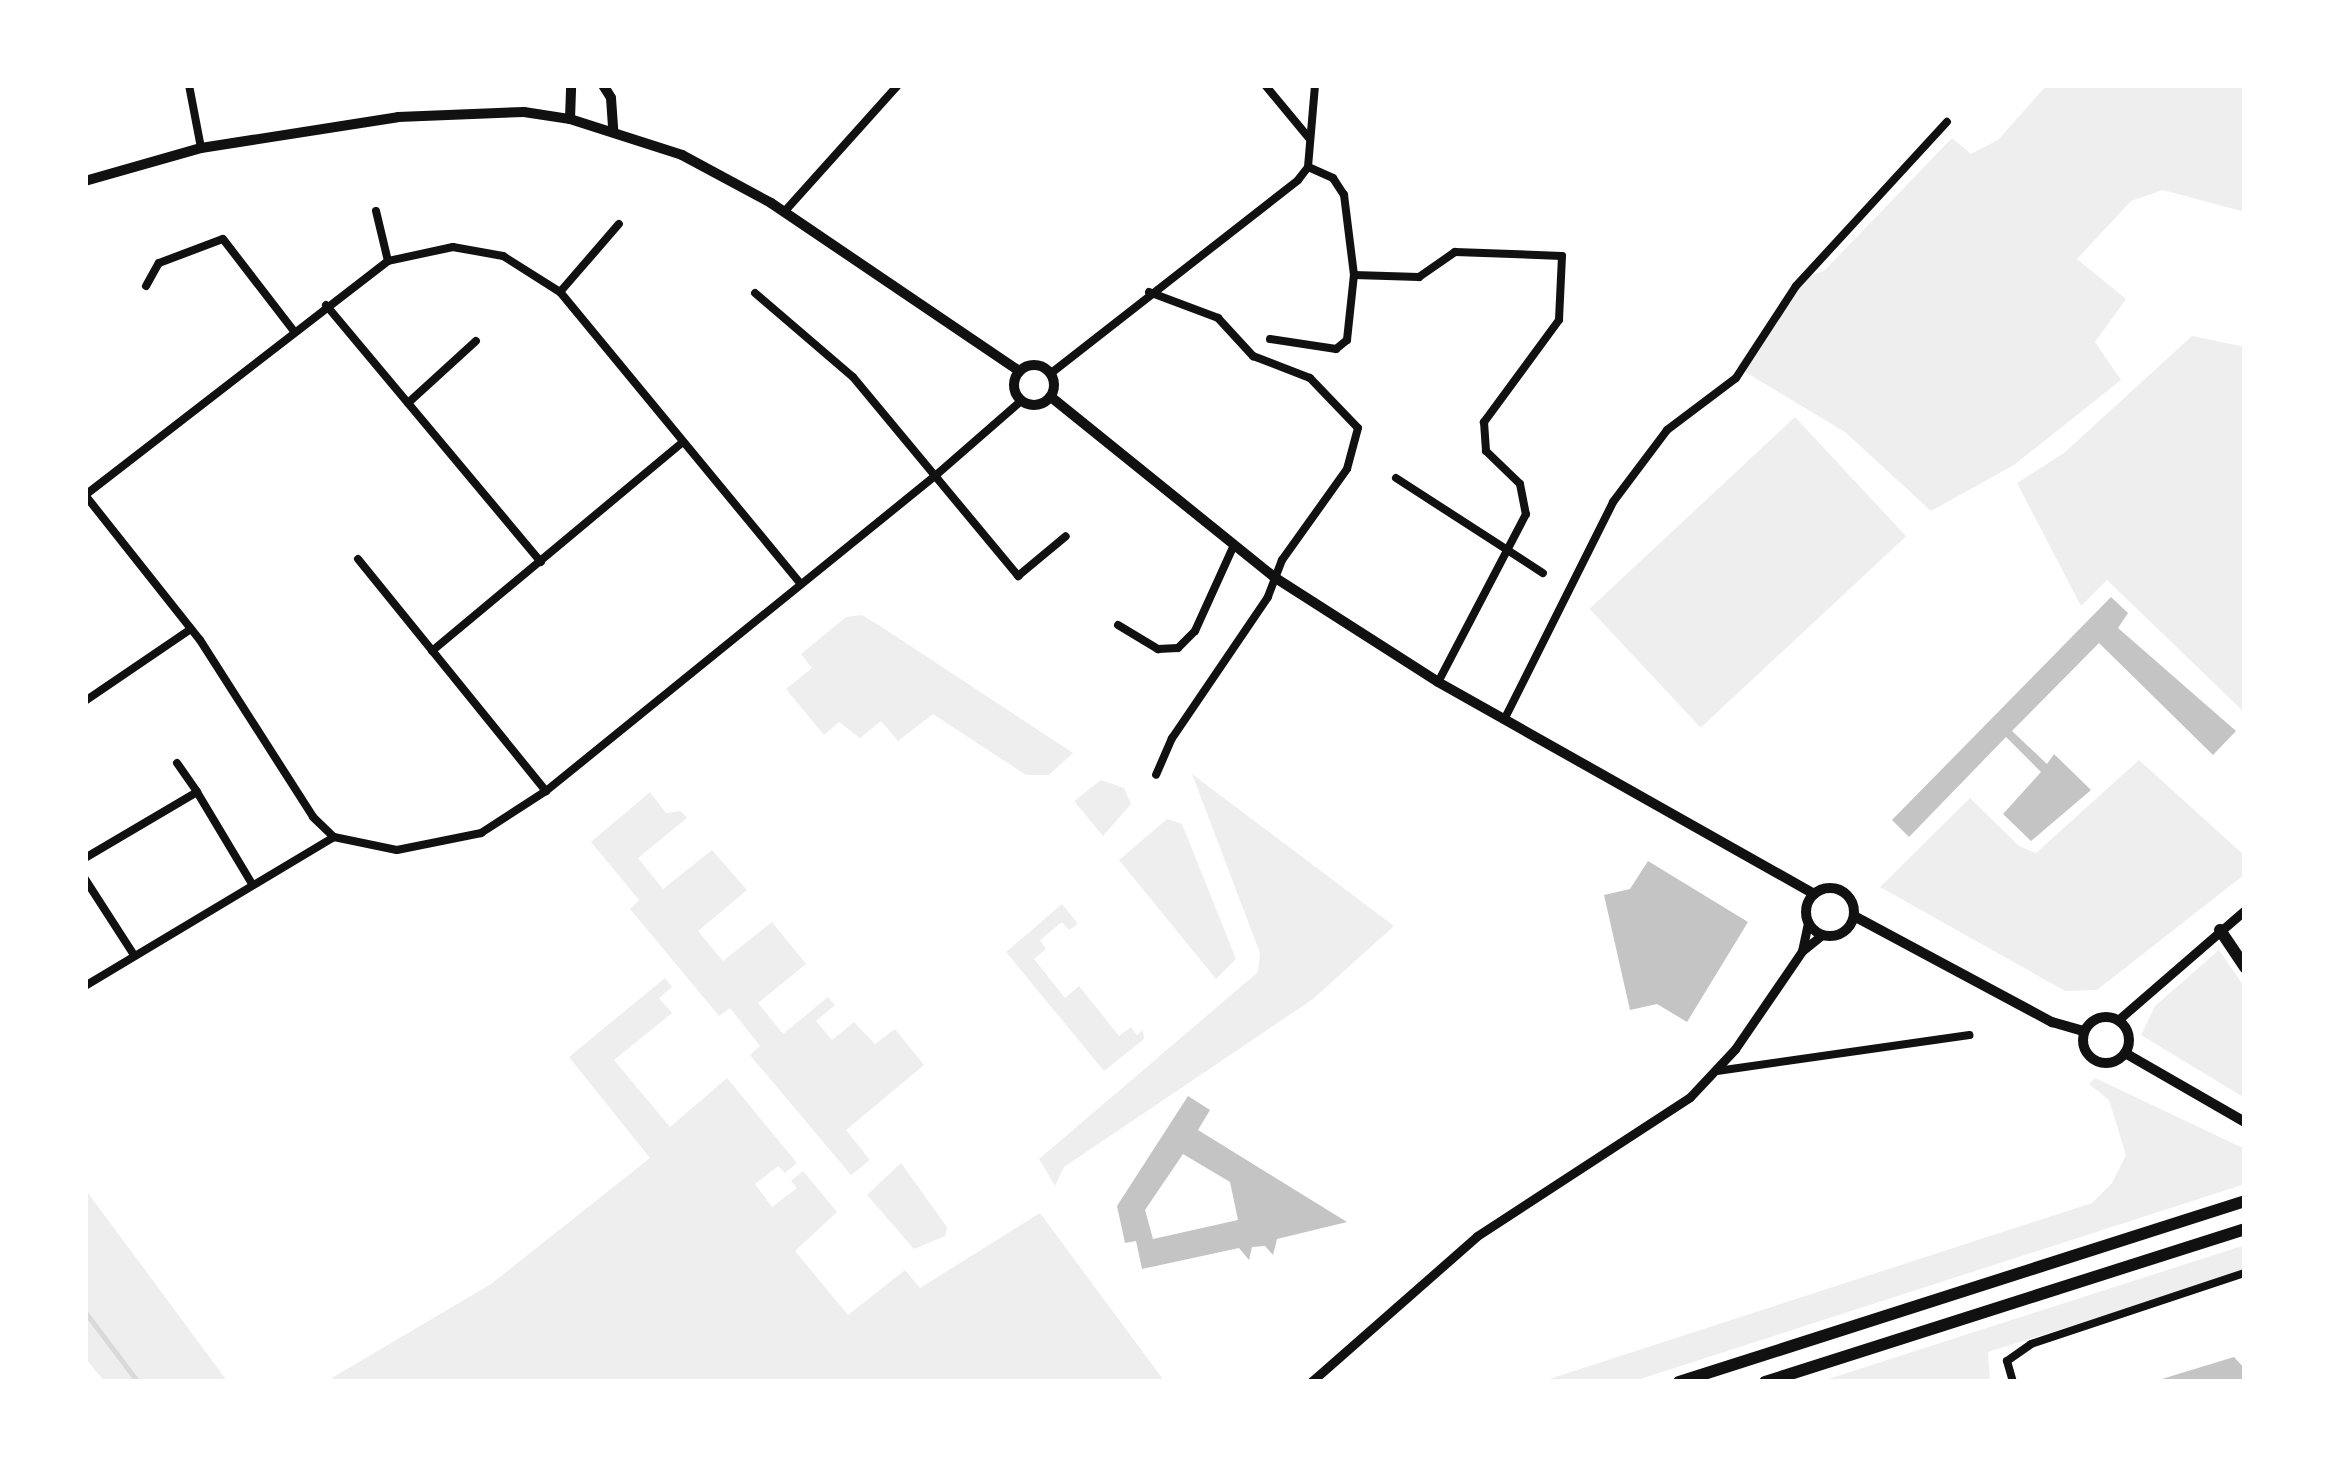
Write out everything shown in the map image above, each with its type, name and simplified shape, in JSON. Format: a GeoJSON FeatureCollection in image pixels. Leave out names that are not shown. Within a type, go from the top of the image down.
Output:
{"type":"FeatureCollection","features":[{"type":"Feature","properties":{"kind":"highway"},"geometry":{"type":"LineString","coordinates":[[2220,930],[2245,967]]}},
{"type":"Feature","properties":{"kind":"highway"},"geometry":{"type":"LineString","coordinates":[[1679,1382],[2245,1201]]}},
{"type":"Feature","properties":{"kind":"highway"},"geometry":{"type":"LineString","coordinates":[[1764,1382],[2245,1229]]}},
{"type":"Feature","properties":{"kind":"main road"},"geometry":{"type":"LineString","coordinates":[[570,119],[571,85]]}},
{"type":"Feature","properties":{"kind":"main road"},"geometry":{"type":"LineString","coordinates":[[603,85],[611,98],[612,130]]}},
{"type":"Feature","properties":{"kind":"main road"},"geometry":{"type":"LineString","coordinates":[[85,181],[201,148],[398,116],[524,112],[570,119],[682,155],[785,211],[1019,372]]}},
{"type":"Feature","properties":{"kind":"main road"},"geometry":{"type":"LineString","coordinates":[[1051,396],[1037,406],[1021,401],[1014,387],[1019,372],[1035,365],[1050,374],[1051,396],[1274,578],[1438,682],[1814,894]]}},
{"type":"Feature","properties":{"kind":"main road"},"geometry":{"type":"LineString","coordinates":[[1814,894],[1829,888],[1845,893],[1854,916],[2052,1022],[2084,1031]]}},
{"type":"Feature","properties":{"kind":"main road"},"geometry":{"type":"LineString","coordinates":[[1814,894],[1808,922],[1822,935],[1843,932],[1854,916]]}},
{"type":"Feature","properties":{"kind":"main road"},"geometry":{"type":"LineString","coordinates":[[2095,1019],[2118,1020],[2128,1032],[2125,1053],[2112,1062],[2094,1060],[2083,1045],[2084,1031],[2095,1019]]}},
{"type":"Feature","properties":{"kind":"main road"},"geometry":{"type":"LineString","coordinates":[[2125,1053],[2245,1122]]}},
{"type":"Feature","properties":{"kind":"street"},"geometry":{"type":"LineString","coordinates":[[189,85],[201,148]]}},
{"type":"Feature","properties":{"kind":"street"},"geometry":{"type":"LineString","coordinates":[[785,211],[898,85]]}},
{"type":"Feature","properties":{"kind":"street"},"geometry":{"type":"LineString","coordinates":[[1264,85],[1308,138]]}},
{"type":"Feature","properties":{"kind":"street"},"geometry":{"type":"LineString","coordinates":[[1308,167],[1315,85]]}},
{"type":"Feature","properties":{"kind":"street"},"geometry":{"type":"LineString","coordinates":[[1504,720],[1613,502],[1667,430],[1736,378],[1796,286],[1947,122]]}},
{"type":"Feature","properties":{"kind":"street"},"geometry":{"type":"LineString","coordinates":[[1270,339],[1336,348],[1347,340],[1354,275],[1344,196],[1332,178],[1308,167]]}},
{"type":"Feature","properties":{"kind":"street"},"geometry":{"type":"LineString","coordinates":[[1050,374],[1308,167]]}},
{"type":"Feature","properties":{"kind":"street"},"geometry":{"type":"LineString","coordinates":[[376,211],[388,260]]}},
{"type":"Feature","properties":{"kind":"street"},"geometry":{"type":"LineString","coordinates":[[560,292],[619,224]]}},
{"type":"Feature","properties":{"kind":"street"},"geometry":{"type":"LineString","coordinates":[[146,286],[159,263],[223,239],[294,330]]}},
{"type":"Feature","properties":{"kind":"street"},"geometry":{"type":"LineString","coordinates":[[800,583],[560,292],[503,256],[453,247],[388,260],[85,495],[191,629],[312,817],[334,837],[397,850],[442,844],[481,833],[546,791],[935,476],[1021,401]]}},
{"type":"Feature","properties":{"kind":"street"},"geometry":{"type":"LineString","coordinates":[[1354,275],[1419,277],[1455,252],[1562,256],[1559,320],[1484,422],[1486,450],[1526,498],[1526,514],[1438,682]]}},
{"type":"Feature","properties":{"kind":"street"},"geometry":{"type":"LineString","coordinates":[[1149,292],[1218,318],[1253,356],[1310,378],[1358,428],[1347,470],[1274,578],[1268,597],[1172,738],[1156,775]]}},
{"type":"Feature","properties":{"kind":"street"},"geometry":{"type":"LineString","coordinates":[[755,293],[853,377],[1018,576],[1066,536]]}},
{"type":"Feature","properties":{"kind":"street"},"geometry":{"type":"LineString","coordinates":[[326,305],[541,562]]}},
{"type":"Feature","properties":{"kind":"street"},"geometry":{"type":"LineString","coordinates":[[408,403],[476,341]]}},
{"type":"Feature","properties":{"kind":"street"},"geometry":{"type":"LineString","coordinates":[[432,651],[682,443]]}},
{"type":"Feature","properties":{"kind":"street"},"geometry":{"type":"LineString","coordinates":[[1396,478],[1507,554],[1543,572]]}},
{"type":"Feature","properties":{"kind":"street"},"geometry":{"type":"LineString","coordinates":[[1118,626],[1158,649],[1178,648],[1195,631],[1234,545]]}},
{"type":"Feature","properties":{"kind":"street"},"geometry":{"type":"LineString","coordinates":[[358,559],[546,791]]}},
{"type":"Feature","properties":{"kind":"street"},"geometry":{"type":"LineString","coordinates":[[85,702],[191,629]]}},
{"type":"Feature","properties":{"kind":"street"},"geometry":{"type":"LineString","coordinates":[[177,762],[252,884]]}},
{"type":"Feature","properties":{"kind":"street"},"geometry":{"type":"LineString","coordinates":[[85,858],[196,792]]}},
{"type":"Feature","properties":{"kind":"street"},"geometry":{"type":"LineString","coordinates":[[85,986],[334,837]]}},
{"type":"Feature","properties":{"kind":"street"},"geometry":{"type":"LineString","coordinates":[[85,879],[134,955]]}},
{"type":"Feature","properties":{"kind":"street"},"geometry":{"type":"LineString","coordinates":[[2118,1020],[2245,910]]}},
{"type":"Feature","properties":{"kind":"street"},"geometry":{"type":"LineString","coordinates":[[1802,951],[1808,922]]}},
{"type":"Feature","properties":{"kind":"street"},"geometry":{"type":"LineString","coordinates":[[1311,1382],[1454,1254],[1665,1116],[1717,1071],[1802,951],[1822,935]]}},
{"type":"Feature","properties":{"kind":"street"},"geometry":{"type":"LineString","coordinates":[[1717,1071],[1970,1035]]}},
{"type":"Feature","properties":{"kind":"street"},"geometry":{"type":"LineString","coordinates":[[2013,1382],[2007,1361],[2031,1344],[2245,1274]]}},
{"type":"Feature","properties":{"kind":"shaded area"},"geometry":{"type":"Polygon","coordinates":[[[2047,85],[2245,85],[2245,212],[2163,190],[2131,201],[2077,259],[2126,299],[2095,342],[2121,380],[2014,465],[1931,511],[1845,432],[1737,367],[1797,280],[1824,271],[1952,138],[1971,154],[1998,140],[2047,85]]]}},
{"type":"Feature","properties":{"kind":"shaded area"},"geometry":{"type":"Polygon","coordinates":[[[2192,336],[2245,347],[2245,713],[2107,580],[2081,606],[2017,483],[2064,453],[2192,336]]]}},
{"type":"Feature","properties":{"kind":"shaded area"},"geometry":{"type":"Polygon","coordinates":[[[1795,417],[1906,536],[1701,728],[1589,609],[1795,417]]]}},
{"type":"Feature","properties":{"kind":"shaded area"},"geometry":{"type":"Polygon","coordinates":[[[862,615],[1073,753],[1049,775],[1026,775],[933,714],[898,741],[881,721],[860,738],[839,722],[824,735],[786,689],[812,668],[801,654],[846,617],[862,615]]]}},
{"type":"Feature","properties":{"kind":"shaded area"},"geometry":{"type":"Polygon","coordinates":[[[2139,760],[2245,856],[2245,874],[2097,990],[2065,991],[1880,887],[1970,798],[2019,846],[2036,853],[2139,760]]]}},
{"type":"Feature","properties":{"kind":"shaded area"},"geometry":{"type":"Polygon","coordinates":[[[1192,774],[1394,926],[1313,999],[1064,1167],[1055,1186],[1039,1159],[1258,972],[1260,953],[1192,774]]]}},
{"type":"Feature","properties":{"kind":"shaded area"},"geometry":{"type":"Polygon","coordinates":[[[1101,780],[1124,788],[1131,804],[1103,836],[1074,801],[1101,780]]]}},
{"type":"Feature","properties":{"kind":"shaded area"},"geometry":{"type":"Polygon","coordinates":[[[650,792],[666,813],[681,811],[687,818],[638,858],[663,889],[712,850],[747,890],[698,931],[723,961],[772,922],[806,964],[758,1003],[783,1034],[828,997],[835,1005],[816,1021],[832,1040],[854,1022],[875,1044],[895,1029],[924,1065],[846,1130],[870,1160],[851,1175],[750,1055],[760,1046],[730,1008],[719,1016],[630,909],[639,900],[591,842],[650,792]]]}},
{"type":"Feature","properties":{"kind":"shaded area"},"geometry":{"type":"Polygon","coordinates":[[[1167,819],[1182,824],[1236,959],[1216,979],[1119,860],[1167,819]]]}},
{"type":"Feature","properties":{"kind":"shaded area"},"geometry":{"type":"Polygon","coordinates":[[[1062,904],[1078,924],[1069,930],[1062,922],[1040,940],[1046,949],[1034,959],[1065,998],[1079,986],[1119,1036],[1131,1027],[1137,1035],[1143,1030],[1144,1039],[1104,1071],[1006,952],[1062,904]]]}},
{"type":"Feature","properties":{"kind":"shaded area"},"geometry":{"type":"Polygon","coordinates":[[[2219,950],[2245,988],[2245,1098],[2141,1035],[2155,1006],[2219,950]]]}},
{"type":"Feature","properties":{"kind":"shaded area"},"geometry":{"type":"Polygon","coordinates":[[[665,978],[672,987],[659,998],[672,1013],[614,1060],[670,1127],[727,1078],[797,1163],[785,1173],[778,1166],[755,1184],[772,1207],[797,1188],[791,1181],[803,1171],[837,1212],[795,1251],[848,1315],[905,1270],[920,1288],[1040,1213],[1165,1382],[325,1382],[491,1284],[650,1158],[569,1057],[665,978]]]}},
{"type":"Feature","properties":{"kind":"shaded area"},"geometry":{"type":"Polygon","coordinates":[[[2095,1078],[2245,1149],[2245,1184],[1631,1382],[1540,1382],[2092,1203],[2112,1183],[2126,1155],[2109,1100],[2089,1084],[2095,1078]]]}},
{"type":"Feature","properties":{"kind":"shaded area"},"geometry":{"type":"Polygon","coordinates":[[[901,1163],[947,1227],[945,1236],[914,1249],[867,1195],[901,1163]]]}},
{"type":"Feature","properties":{"kind":"shaded area"},"geometry":{"type":"Polygon","coordinates":[[[85,1189],[228,1382],[105,1382],[85,1358],[85,1189]]]}},
{"type":"Feature","properties":{"kind":"shaded area"},"geometry":{"type":"Polygon","coordinates":[[[2245,1245],[2245,1271],[1988,1352],[1990,1381],[1819,1382],[2245,1245]]]}},
{"type":"Feature","properties":{"kind":"building"},"geometry":{"type":"Polygon","coordinates":[[[2111,597],[2128,613],[2118,628],[2236,731],[2213,755],[2099,643],[2012,731],[2047,764],[2054,754],[2091,790],[2031,841],[2003,814],[2041,772],[2006,737],[1909,837],[1892,820],[2111,597]]]}},
{"type":"Feature","properties":{"kind":"building"},"geometry":{"type":"Polygon","coordinates":[[[1648,861],[1748,922],[1687,1022],[1657,1004],[1630,1010],[1604,895],[1630,889],[1648,861]]]}},
{"type":"Feature","properties":{"kind":"building"},"geometry":{"type":"Polygon","coordinates":[[[1188,1096],[1210,1110],[1198,1130],[1347,1222],[1277,1239],[1273,1255],[1265,1246],[1252,1247],[1249,1260],[1239,1248],[1142,1269],[1136,1241],[1125,1243],[1117,1206],[1188,1096]],[[1183,1154],[1145,1210],[1153,1239],[1238,1220],[1230,1182],[1183,1154]]]}},
{"type":"Feature","properties":{"kind":"building"},"geometry":{"type":"Polygon","coordinates":[[[2234,1357],[2245,1369],[2245,1382],[2152,1382],[2234,1357]]]}},
{"type":"Feature","properties":{"kind":"waterway"},"geometry":{"type":"LineString","coordinates":[[85,1312],[138,1382]]}}]}
